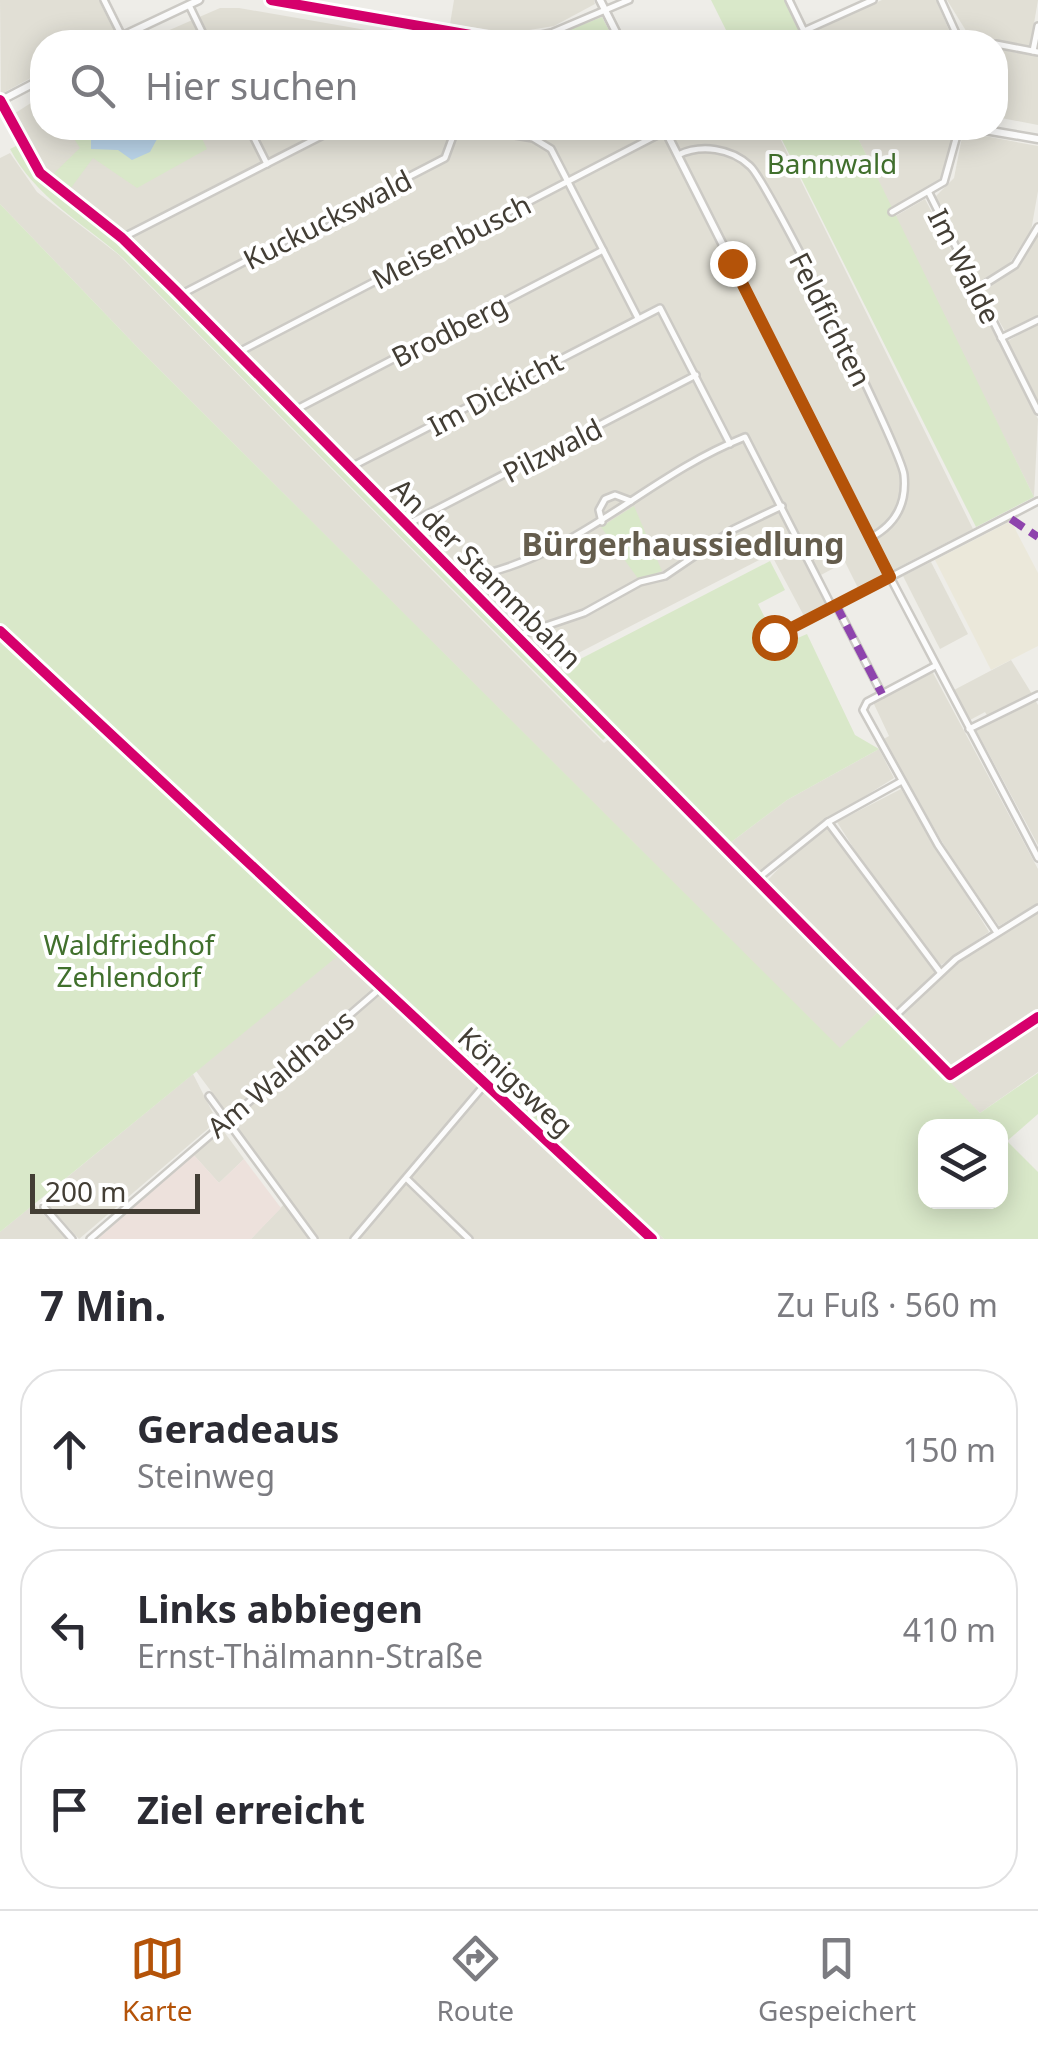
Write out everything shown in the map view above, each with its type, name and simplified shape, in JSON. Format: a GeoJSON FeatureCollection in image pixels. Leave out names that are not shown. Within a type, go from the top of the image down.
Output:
{"type":"FeatureCollection","features":[{"type":"Feature","properties":{"kind":"street"},"geometry":{"type":"LineString","coordinates":[[104,0],[119,30]]}},
{"type":"Feature","properties":{"kind":"street"},"geometry":{"type":"LineString","coordinates":[[135,30],[198,0]]}},
{"type":"Feature","properties":{"kind":"street"},"geometry":{"type":"LineString","coordinates":[[272,0],[311,3],[451,30]]}},
{"type":"Feature","properties":{"kind":"street"},"geometry":{"type":"LineString","coordinates":[[600,0],[615,30]]}},
{"type":"Feature","properties":{"kind":"street"},"geometry":{"type":"LineString","coordinates":[[559,30],[629,0]]}},
{"type":"Feature","properties":{"kind":"street"},"geometry":{"type":"LineString","coordinates":[[788,0],[803,30]]}},
{"type":"Feature","properties":{"kind":"street"},"geometry":{"type":"LineString","coordinates":[[806,30],[873,0]]}},
{"type":"Feature","properties":{"kind":"street"},"geometry":{"type":"LineString","coordinates":[[941,0],[954,30]]}},
{"type":"Feature","properties":{"kind":"street"},"geometry":{"type":"LineString","coordinates":[[189,4],[202,30]]}},
{"type":"Feature","properties":{"kind":"street"},"geometry":{"type":"LineString","coordinates":[[1008,46],[1036,51],[1038,26]]}},
{"type":"Feature","properties":{"kind":"street"},"geometry":{"type":"LineString","coordinates":[[0,101],[30,85]]}},
{"type":"Feature","properties":{"kind":"street","name":"An der Stammbahn"},"geometry":{"type":"LineString","coordinates":[[0,101],[40,173],[122,238],[180,295],[950,1075],[1038,1017]]}},
{"type":"Feature","properties":{"kind":"street"},"geometry":{"type":"LineString","coordinates":[[1008,134],[1038,139]]}},
{"type":"Feature","properties":{"kind":"street"},"geometry":{"type":"LineString","coordinates":[[254,140],[267,164]]}},
{"type":"Feature","properties":{"kind":"street"},"geometry":{"type":"LineString","coordinates":[[122,238],[314,140]]}},
{"type":"Feature","properties":{"kind":"street","name":"Kuckuckswald"},"geometry":{"type":"LineString","coordinates":[[180,295],[445,158],[452,140]]}},
{"type":"Feature","properties":{"kind":"street"},"geometry":{"type":"LineString","coordinates":[[529,140],[544,143],[638,318],[660,308],[730,444]]}},
{"type":"Feature","properties":{"kind":"street","name":"Meisenbusch"},"geometry":{"type":"LineString","coordinates":[[238,353],[644,140]]}},
{"type":"Feature","properties":{"kind":"street"},"geometry":{"type":"LineString","coordinates":[[670,140],[935,666],[1038,858]]}},
{"type":"Feature","properties":{"kind":"street"},"geometry":{"type":"LineString","coordinates":[[892,212],[929,194],[948,176],[956,140]]}},
{"type":"Feature","properties":{"kind":"street","name":"Feldfichten"},"geometry":{"type":"LineString","coordinates":[[678,156],[717,150],[754,170],[866,388],[901,458],[905,486],[896,516],[870,538]]}},
{"type":"Feature","properties":{"kind":"street","name":"Im Walde"},"geometry":{"type":"LineString","coordinates":[[929,194],[1038,411]]}},
{"type":"Feature","properties":{"kind":"street"},"geometry":{"type":"LineString","coordinates":[[977,290],[1015,265],[1036,228]]}},
{"type":"Feature","properties":{"kind":"street","name":"Brodberg"},"geometry":{"type":"LineString","coordinates":[[294,410],[603,250]]}},
{"type":"Feature","properties":{"kind":"street","name":"Im Dickicht"},"geometry":{"type":"LineString","coordinates":[[351,468],[638,318]]}},
{"type":"Feature","properties":{"kind":"street","name":"Im Walde"},"geometry":{"type":"LineString","coordinates":[[1002,338],[1038,320]]}},
{"type":"Feature","properties":{"kind":"street","name":"Pilzwald"},"geometry":{"type":"LineString","coordinates":[[408,524],[696,376]]}},
{"type":"Feature","properties":{"kind":"street"},"geometry":{"type":"LineString","coordinates":[[461,578],[522,564],[602,522],[730,444],[747,438],[882,694]]}},
{"type":"Feature","properties":{"kind":"street"},"geometry":{"type":"LineString","coordinates":[[602,522],[599,510],[604,499],[615,494],[631,501]]}},
{"type":"Feature","properties":{"kind":"street"},"geometry":{"type":"LineString","coordinates":[[774,637],[1038,500]]}},
{"type":"Feature","properties":{"kind":"street"},"geometry":{"type":"LineString","coordinates":[[519,636],[584,613],[640,582],[665,576],[734,529],[782,506]]}},
{"type":"Feature","properties":{"kind":"street"},"geometry":{"type":"LineString","coordinates":[[935,666],[866,702],[863,710],[900,782],[996,931]]}},
{"type":"Feature","properties":{"kind":"street"},"geometry":{"type":"LineString","coordinates":[[968,730],[1038,695]]}},
{"type":"Feature","properties":{"kind":"street"},"geometry":{"type":"LineString","coordinates":[[757,879],[828,822],[900,782]]}},
{"type":"Feature","properties":{"kind":"street"},"geometry":{"type":"LineString","coordinates":[[828,822],[940,972]]}},
{"type":"Feature","properties":{"kind":"street"},"geometry":{"type":"LineString","coordinates":[[894,1018],[940,972],[996,931],[1038,908]]}},
{"type":"Feature","properties":{"kind":"street","name":"Königsweg"},"geometry":{"type":"LineString","coordinates":[[350,955],[652,1239]]}},
{"type":"Feature","properties":{"kind":"street","name":"Am Waldhaus"},"geometry":{"type":"LineString","coordinates":[[90,1239],[382,987]]}},
{"type":"Feature","properties":{"kind":"street"},"geometry":{"type":"LineString","coordinates":[[354,1239],[486,1084]]}},
{"type":"Feature","properties":{"kind":"street"},"geometry":{"type":"LineString","coordinates":[[209,1096],[314,1239]]}},
{"type":"Feature","properties":{"kind":"street"},"geometry":{"type":"LineString","coordinates":[[407,1180],[469,1239]]}},
{"type":"Feature","properties":{"kind":"street"},"geometry":{"type":"LineString","coordinates":[[44,1207],[72,1239]]}},
{"type":"Feature","properties":{"kind":"street"},"geometry":{"type":"LineString","coordinates":[[638,1239],[644,1232]]}},
{"type":"Feature","properties":{"kind":"shaded area"},"geometry":{"type":"Polygon","coordinates":[[[0,0],[99,0],[116,30],[30,30],[30,78],[1,94],[0,0]]]}},
{"type":"Feature","properties":{"kind":"shaded area"},"geometry":{"type":"Polygon","coordinates":[[[454,0],[594,0],[595,4],[554,26],[529,30],[450,24],[454,0]]]}},
{"type":"Feature","properties":{"kind":"shaded area"},"geometry":{"type":"Polygon","coordinates":[[[882,0],[936,0],[949,30],[815,30],[882,0]]]}},
{"type":"Feature","properties":{"kind":"shaded area"},"geometry":{"type":"Polygon","coordinates":[[[947,0],[1038,0],[1030,47],[1008,42],[1008,30],[966,30],[947,0]]]}},
{"type":"Feature","properties":{"kind":"shaded area"},"geometry":{"type":"Polygon","coordinates":[[[220,8],[239,8],[366,30],[170,30],[220,8]]]}},
{"type":"Feature","properties":{"kind":"shaded area"},"geometry":{"type":"Polygon","coordinates":[[[1008,51],[1038,56],[1038,125],[1008,119],[1008,51]]]}},
{"type":"Feature","properties":{"kind":"shaded area","name":"Bürgerhaussiedlung"},"geometry":{"type":"Polygon","coordinates":[[[30,104],[30,140],[781,140],[973,529],[858,588],[845,562],[821,575],[833,601],[804,616],[771,554],[555,665],[132,240],[44,171],[12,115],[30,104]]]}},
{"type":"Feature","properties":{"kind":"shaded area"},"geometry":{"type":"Polygon","coordinates":[[[859,140],[951,140],[944,175],[933,186],[891,207],[859,140]]]}},
{"type":"Feature","properties":{"kind":"shaded area"},"geometry":{"type":"Polygon","coordinates":[[[961,140],[1006,140],[1038,146],[1038,191],[1031,231],[1007,267],[978,283],[935,197],[954,178],[961,140]]]}},
{"type":"Feature","properties":{"kind":"shaded area"},"geometry":{"type":"Polygon","coordinates":[[[10,153],[37,192],[119,255],[604,743],[612,737],[880,1010],[840,1049],[140,350],[0,204],[0,158],[10,153]]]}},
{"type":"Feature","properties":{"kind":"shaded area"},"geometry":{"type":"Polygon","coordinates":[[[925,199],[1038,419],[1034,497],[894,217],[925,199]]]}},
{"type":"Feature","properties":{"kind":"shaded area"},"geometry":{"type":"Polygon","coordinates":[[[1038,233],[1038,317],[1006,333],[982,291],[1020,266],[1038,233]]]}},
{"type":"Feature","properties":{"kind":"shaded area"},"geometry":{"type":"Polygon","coordinates":[[[1038,323],[1038,402],[1008,341],[1038,323]]]}},
{"type":"Feature","properties":{"kind":"shaded area"},"geometry":{"type":"Polygon","coordinates":[[[1011,521],[1038,573],[1038,646],[991,670],[935,560],[1011,521]]]}},
{"type":"Feature","properties":{"kind":"shaded area"},"geometry":{"type":"Polygon","coordinates":[[[931,562],[968,634],[940,649],[903,576],[931,562]]]}},
{"type":"Feature","properties":{"kind":"shaded area"},"geometry":{"type":"Polygon","coordinates":[[[1011,660],[1032,694],[988,717],[985,712],[970,720],[954,690],[1011,660]]]}},
{"type":"Feature","properties":{"kind":"shaded area"},"geometry":{"type":"Polygon","coordinates":[[[932,671],[1038,869],[1038,903],[999,926],[960,872],[882,740],[889,736],[873,702],[932,671]]]}},
{"type":"Feature","properties":{"kind":"shaded area"},"geometry":{"type":"Polygon","coordinates":[[[1035,700],[1038,705],[1038,845],[976,730],[1035,700]]]}},
{"type":"Feature","properties":{"kind":"shaded area"},"geometry":{"type":"Polygon","coordinates":[[[879,749],[894,778],[822,823],[758,872],[730,843],[787,800],[879,749]]]}},
{"type":"Feature","properties":{"kind":"shaded area"},"geometry":{"type":"Polygon","coordinates":[[[901,789],[989,932],[941,965],[884,896],[837,822],[901,789]]]}},
{"type":"Feature","properties":{"kind":"shaded area"},"geometry":{"type":"Polygon","coordinates":[[[829,828],[935,973],[894,1011],[767,881],[795,851],[829,828]]]}},
{"type":"Feature","properties":{"kind":"shaded area"},"geometry":{"type":"Polygon","coordinates":[[[1038,913],[1038,1011],[951,1069],[899,1016],[950,967],[1038,913]]]}},
{"type":"Feature","properties":{"kind":"shaded area"},"geometry":{"type":"Polygon","coordinates":[[[350,945],[664,1239],[251,1239],[290,1198],[233,1123],[245,1114],[240,1106],[228,1114],[196,1071],[350,945]]]}},
{"type":"Feature","properties":{"kind":"shaded area"},"geometry":{"type":"Polygon","coordinates":[[[1038,1023],[1038,1072],[980,1113],[949,1084],[1038,1023]]]}},
{"type":"Feature","properties":{"kind":"shaded area"},"geometry":{"type":"Polygon","coordinates":[[[193,1074],[217,1121],[79,1239],[42,1198],[193,1074]]]}},
{"type":"Feature","properties":{"kind":"shaded area"},"geometry":{"type":"Polygon","coordinates":[[[222,1129],[244,1159],[219,1183],[192,1153],[222,1129]]]}},
{"type":"Feature","properties":{"kind":"shaded area"},"geometry":{"type":"Polygon","coordinates":[[[192,1153],[219,1183],[244,1159],[281,1208],[251,1239],[98,1239],[192,1153]]]}},
{"type":"Feature","properties":{"kind":"shaded area"},"geometry":{"type":"Polygon","coordinates":[[[34,1204],[66,1239],[0,1239],[0,1232],[34,1204]]]}},
{"type":"Feature","properties":{"kind":"green space"},"geometry":{"type":"Polygon","coordinates":[[[711,0],[785,0],[803,30],[726,30],[711,0]]]}},
{"type":"Feature","properties":{"kind":"green space"},"geometry":{"type":"Polygon","coordinates":[[[602,17],[609,30],[569,30],[602,17]]]}},
{"type":"Feature","properties":{"kind":"green space"},"geometry":{"type":"Polygon","coordinates":[[[75,140],[203,140],[207,149],[137,188],[93,158],[68,192],[50,177],[80,148],[75,140]]]}},
{"type":"Feature","properties":{"kind":"green space","name":"Bannwald"},"geometry":{"type":"Polygon","coordinates":[[[782,140],[859,140],[1034,497],[976,527],[782,140]]]}},
{"type":"Feature","properties":{"kind":"green space"},"geometry":{"type":"Polygon","coordinates":[[[22,143],[34,165],[122,238],[612,731],[603,740],[123,258],[46,196],[10,149],[22,143]]]}},
{"type":"Feature","properties":{"kind":"green space","name":"Waldfriedhof Zehlendorf"},"geometry":{"type":"Polygon","coordinates":[[[0,204],[140,350],[840,1048],[880,1010],[980,1113],[1038,1073],[1038,1114],[1008,1140],[1008,1119],[918,1119],[918,1209],[1008,1209],[1008,1142],[1038,1172],[1038,1239],[664,1239],[350,946],[0,1232],[0,204]]]}},
{"type":"Feature","properties":{"kind":"green space"},"geometry":{"type":"Polygon","coordinates":[[[634,506],[662,571],[639,580],[601,527],[634,506]]]}},
{"type":"Feature","properties":{"kind":"green space"},"geometry":{"type":"Polygon","coordinates":[[[770,561],[785,590],[758,604],[779,646],[807,634],[855,735],[879,749],[787,800],[730,843],[561,669],[770,561]]]}},
{"type":"Feature","properties":{"kind":"water"},"geometry":{"type":"Polygon","coordinates":[[[91,140],[156,140],[150,152],[132,160],[118,150],[91,149],[91,140]]]}},
{"type":"Feature","properties":{"kind":"marked path"},"geometry":{"type":"LineString","coordinates":[[1011,519],[1038,537]]}},
{"type":"Feature","properties":{"kind":"marked path"},"geometry":{"type":"LineString","coordinates":[[836,605],[882,694]]}},
{"type":"Feature","properties":{"kind":"cycle path"},"geometry":{"type":"LineString","coordinates":[[271,0],[442,30]]}},
{"type":"Feature","properties":{"kind":"cycle path"},"geometry":{"type":"LineString","coordinates":[[0,100],[40,173],[122,238],[176,291],[950,1075],[1038,1017]]}},
{"type":"Feature","properties":{"kind":"cycle path"},"geometry":{"type":"LineString","coordinates":[[0,631],[652,1239]]}},
{"type":"Feature","properties":{"kind":"district","name":"Bürgerhaussiedlung"},"geometry":{"type":"Point","coordinates":[683,543]}},
{"type":"Feature","properties":{"kind":"route"},"geometry":{"type":"LineString","coordinates":[[732,263],[890,577],[774,637]]}}]}
